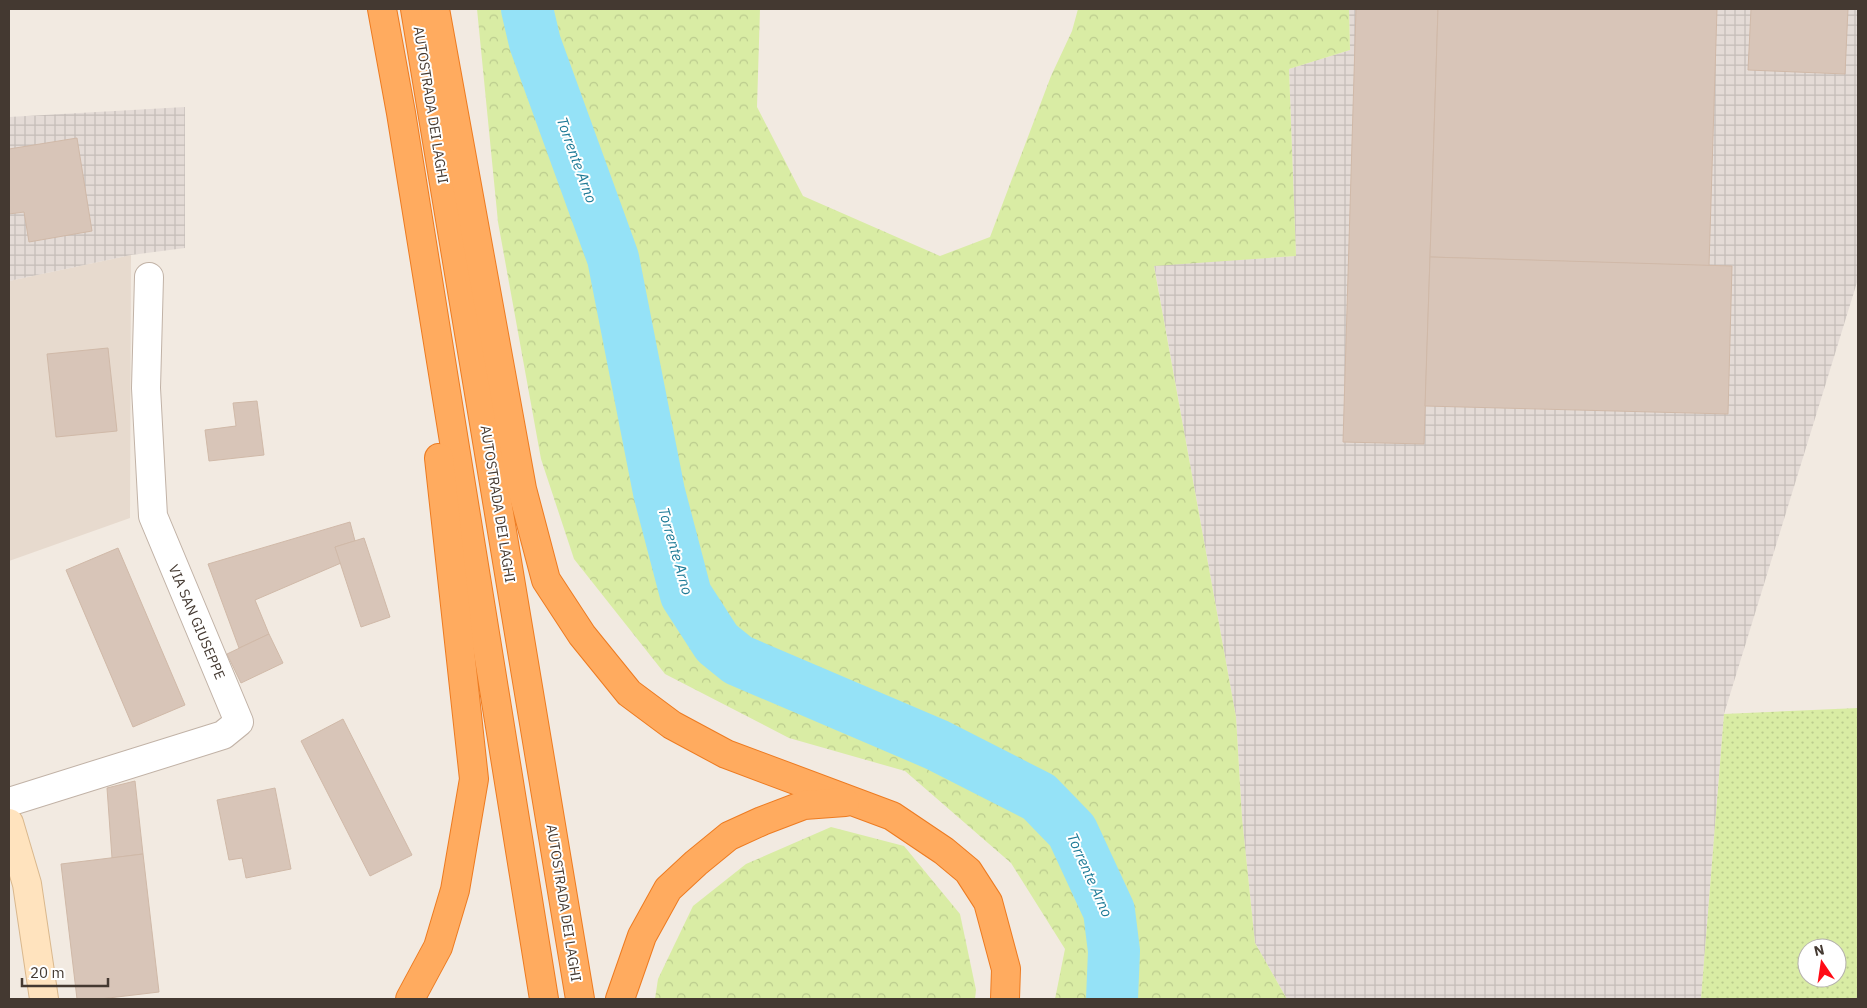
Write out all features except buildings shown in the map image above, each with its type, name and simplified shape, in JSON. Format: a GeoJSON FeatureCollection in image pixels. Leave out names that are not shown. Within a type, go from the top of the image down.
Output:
{"type":"FeatureCollection","features":[{"type":"Feature","properties":{"kind":"highway"},"geometry":{"type":"LineString","coordinates":[[382,9],[401,113],[544,999]]}},
{"type":"Feature","properties":{"kind":"highway","name":"AUTOSTRADA DEI LAGHI"},"geometry":{"type":"LineString","coordinates":[[415,9],[580,999]]}},
{"type":"Feature","properties":{"kind":"highway"},"geometry":{"type":"LineString","coordinates":[[435,9],[522,489],[546,580],[582,634],[629,693],[672,725],[726,754],[892,816],[944,851],[968,871],[988,902],[1006,969],[1005,999]]}},
{"type":"Feature","properties":{"kind":"highway"},"geometry":{"type":"LineString","coordinates":[[401,113],[474,779],[455,890],[438,947],[410,999]]}},
{"type":"Feature","properties":{"kind":"highway"},"geometry":{"type":"LineString","coordinates":[[620,999],[642,936],[668,889],[696,863],[729,836],[762,821],[804,805],[854,801]]}},
{"type":"Feature","properties":{"kind":"main road"},"geometry":{"type":"LineString","coordinates":[[9,823],[27,884],[44,999]]}},
{"type":"Feature","properties":{"kind":"street","name":"VIA SAN GIUSEPPE"},"geometry":{"type":"LineString","coordinates":[[9,802],[223,735],[240,722],[152,516],[146,388],[148,277]]}},
{"type":"Feature","properties":{"kind":"shaded area"},"geometry":{"type":"Polygon","coordinates":[[[1349,9],[1858,9],[1858,279],[1724,714],[1701,999],[1287,999],[1255,943],[1242,818],[1236,717],[1154,265],[1296,256],[1289,69],[1350,50],[1349,9]]]}},
{"type":"Feature","properties":{"kind":"shaded area"},"geometry":{"type":"Polygon","coordinates":[[[185,107],[185,248],[131,255],[9,281],[9,117],[185,107]]]}},
{"type":"Feature","properties":{"kind":"shaded area"},"geometry":{"type":"Polygon","coordinates":[[[131,255],[130,518],[9,561],[9,281],[131,255]]]}},
{"type":"Feature","properties":{"kind":"green space"},"geometry":{"type":"Polygon","coordinates":[[[477,9],[760,9],[757,107],[803,196],[940,256],[990,237],[1051,76],[1072,31],[1078,9],[1349,9],[1350,50],[1289,69],[1296,256],[1154,266],[1236,717],[1242,818],[1255,943],[1287,999],[1055,999],[1065,949],[1011,863],[905,771],[789,738],[665,674],[574,559],[541,459],[498,222],[477,9]]]}},
{"type":"Feature","properties":{"kind":"green space"},"geometry":{"type":"Polygon","coordinates":[[[1858,708],[1858,999],[1701,999],[1724,714],[1858,708]]]}},
{"type":"Feature","properties":{"kind":"green space"},"geometry":{"type":"Polygon","coordinates":[[[831,827],[904,846],[960,914],[976,990],[975,999],[655,999],[658,979],[693,906],[746,864],[831,827]]]}},
{"type":"Feature","properties":{"kind":"waterway","name":"Torrente Arno"},"geometry":{"type":"LineString","coordinates":[[527,9],[535,43],[613,258],[659,492],[686,595],[717,643],[738,660],[937,745],[1039,797],[1072,831],[1109,911],[1114,951],[1112,999]]}}]}
